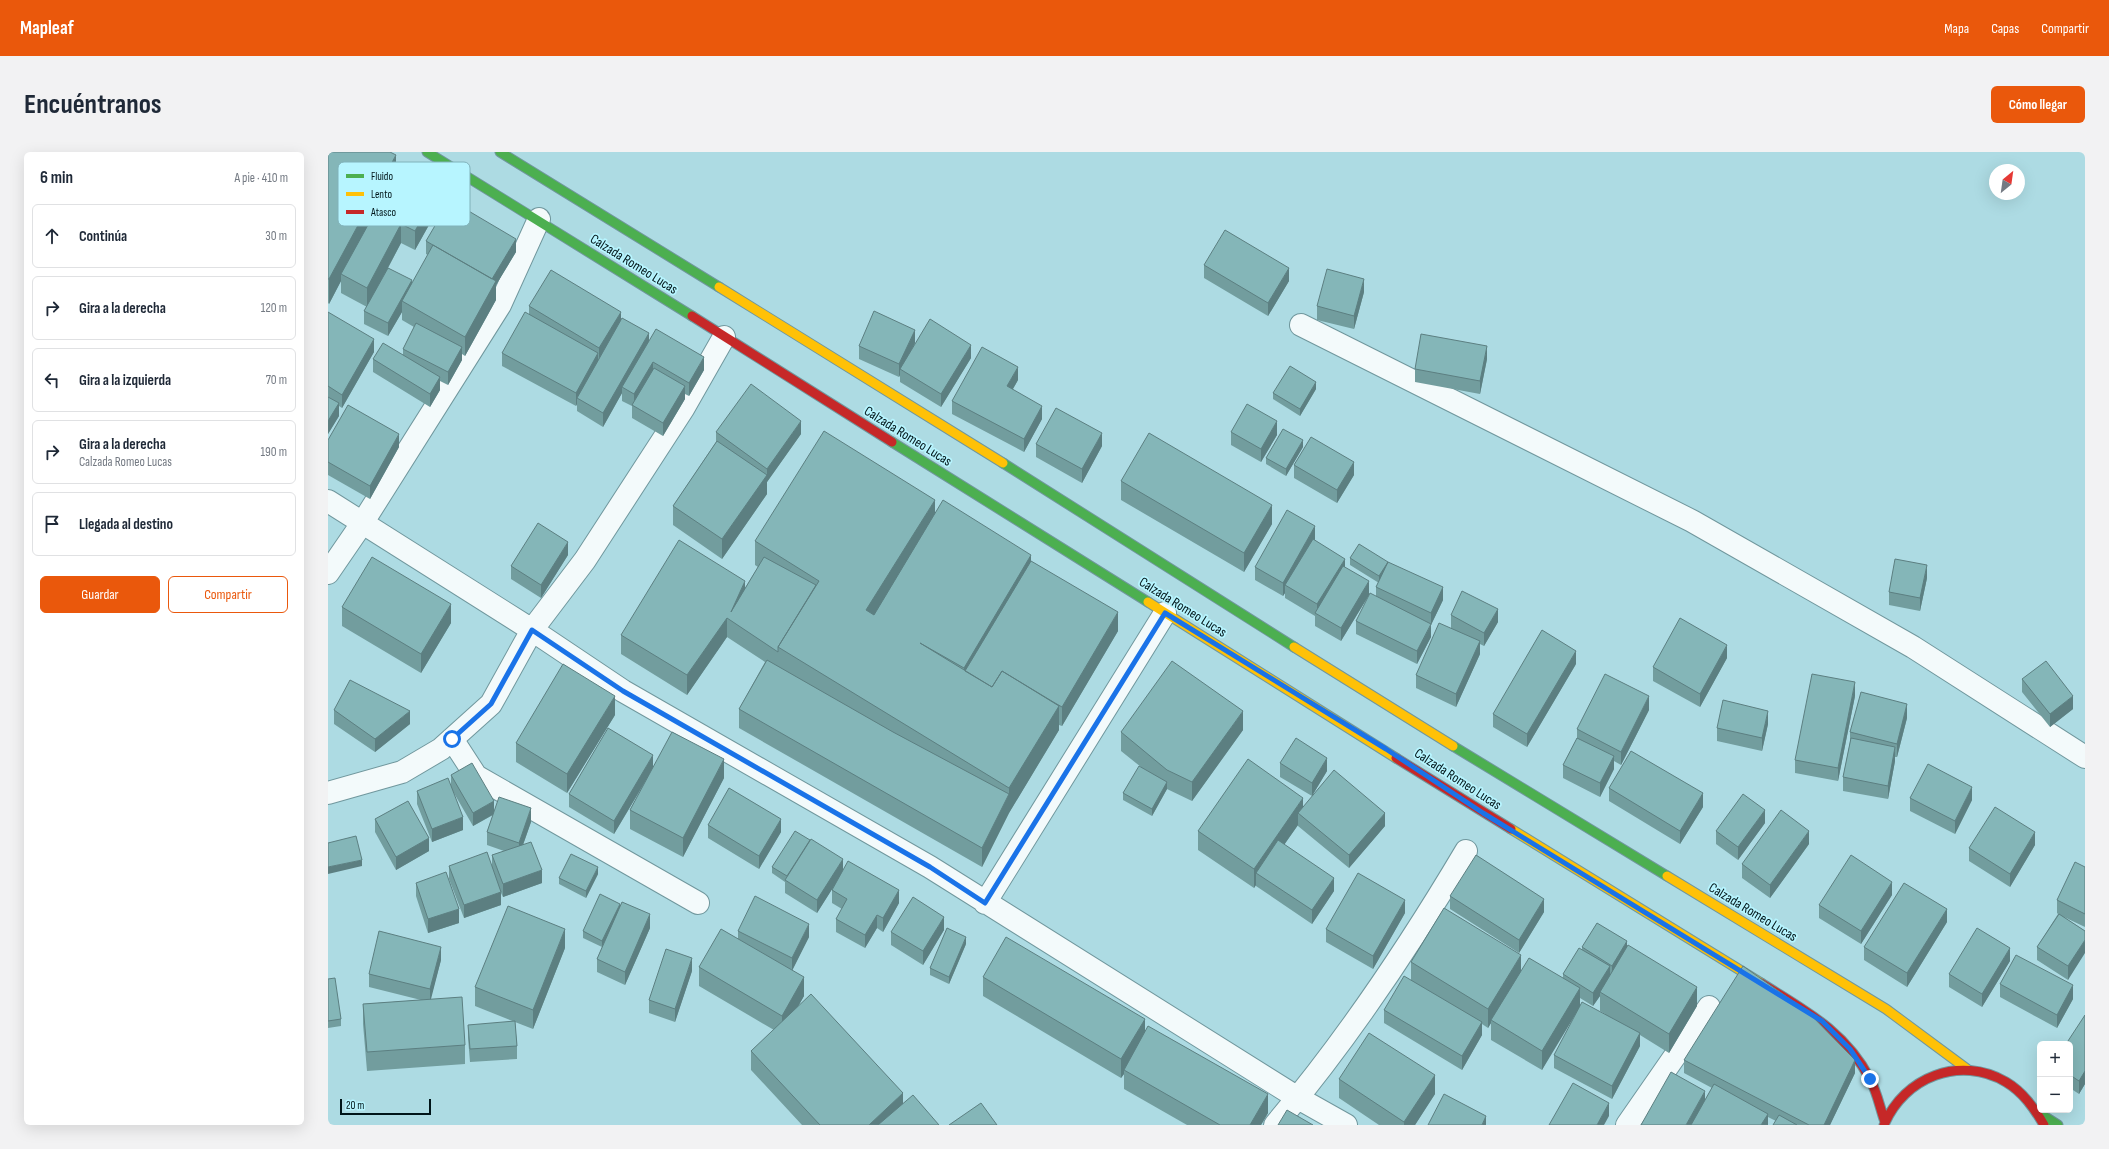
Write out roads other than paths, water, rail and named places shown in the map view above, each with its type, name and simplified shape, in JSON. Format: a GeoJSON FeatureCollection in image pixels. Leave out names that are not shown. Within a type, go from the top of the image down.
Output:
{"type":"FeatureCollection","features":[{"type":"Feature","properties":{"kind":"main road","name":"Calzada Romeo Lucas"},"geometry":{"type":"LineString","coordinates":[[427,152],[444,162]]}},
{"type":"Feature","properties":{"kind":"main road","name":"Calzada Romeo Lucas"},"geometry":{"type":"LineString","coordinates":[[500,152],[1027,478],[1402,715],[1886,1009],[1968,1069]]}},
{"type":"Feature","properties":{"kind":"main road","name":"Calzada Romeo Lucas"},"geometry":{"type":"LineString","coordinates":[[470,178],[539,219],[724,337],[1165,613],[1386,749],[1483,813],[1822,1021],[1850,1049],[1870,1079],[1885,1123]]}},
{"type":"Feature","properties":{"kind":"main road"},"geometry":{"type":"LineString","coordinates":[[1885,1123],[1895,1104],[1910,1089],[1927,1078],[1947,1071],[1968,1069],[1989,1073],[2009,1082],[2026,1095],[2037,1112]]}},
{"type":"Feature","properties":{"kind":"main road"},"geometry":{"type":"LineString","coordinates":[[2038,1113],[2044,1125]]}},
{"type":"Feature","properties":{"kind":"main road"},"geometry":{"type":"LineString","coordinates":[[2038,1113],[2058,1125]]}},
{"type":"Feature","properties":{"kind":"street"},"geometry":{"type":"LineString","coordinates":[[328,573],[363,522],[500,305],[539,219]]}},
{"type":"Feature","properties":{"kind":"street"},"geometry":{"type":"LineString","coordinates":[[1301,325],[1692,521],[1913,647],[2085,757]]}},
{"type":"Feature","properties":{"kind":"street"},"geometry":{"type":"LineString","coordinates":[[328,793],[402,772],[441,749],[491,704],[532,630],[585,560],[683,409],[724,337]]}},
{"type":"Feature","properties":{"kind":"street"},"geometry":{"type":"LineString","coordinates":[[328,501],[532,630],[623,691],[930,867],[985,903],[1132,992],[1298,1098],[1346,1125]]}},
{"type":"Feature","properties":{"kind":"street"},"geometry":{"type":"LineString","coordinates":[[985,903],[1165,613]]}},
{"type":"Feature","properties":{"kind":"street"},"geometry":{"type":"LineString","coordinates":[[452,739],[476,776],[698,903]]}},
{"type":"Feature","properties":{"kind":"street"},"geometry":{"type":"LineString","coordinates":[[1276,1125],[1332,1054],[1401,954],[1466,851]]}},
{"type":"Feature","properties":{"kind":"street"},"geometry":{"type":"LineString","coordinates":[[1627,1125],[1709,1007]]}}]}
